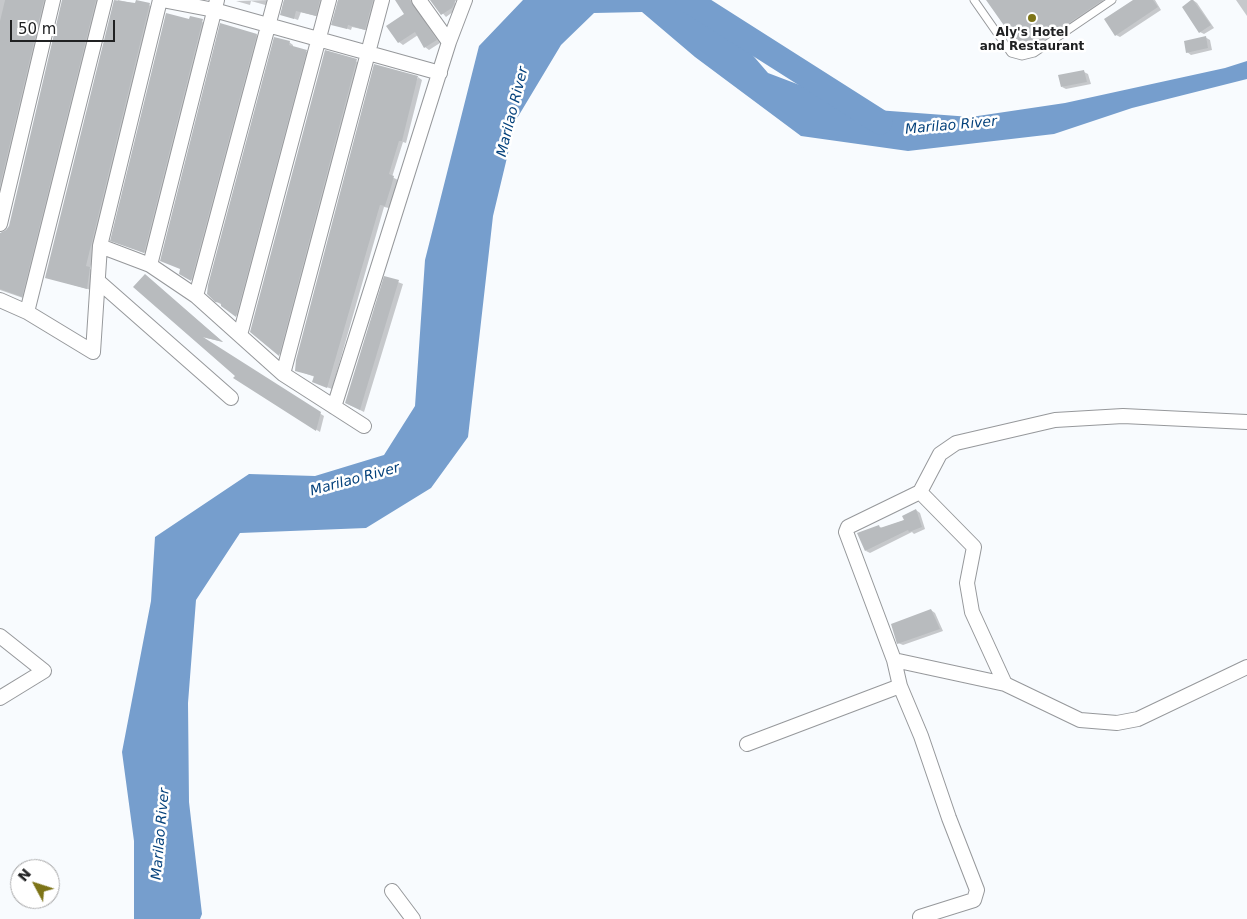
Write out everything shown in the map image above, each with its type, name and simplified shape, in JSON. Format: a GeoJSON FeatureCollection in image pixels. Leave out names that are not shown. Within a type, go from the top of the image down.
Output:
{"type":"FeatureCollection","features":[{"type":"Feature","properties":{"kind":"street"},"geometry":{"type":"LineString","coordinates":[[0,224],[53,0]]}},
{"type":"Feature","properties":{"kind":"street"},"geometry":{"type":"LineString","coordinates":[[27,312],[105,0]]}},
{"type":"Feature","properties":{"kind":"street"},"geometry":{"type":"LineString","coordinates":[[0,300],[27,312],[94,352],[100,246],[161,0],[215,5],[268,26],[440,73]]}},
{"type":"Feature","properties":{"kind":"street"},"geometry":{"type":"LineString","coordinates":[[196,296],[275,0]]}},
{"type":"Feature","properties":{"kind":"street"},"geometry":{"type":"LineString","coordinates":[[240,335],[329,0]]}},
{"type":"Feature","properties":{"kind":"street"},"geometry":{"type":"LineString","coordinates":[[283,374],[382,0]]}},
{"type":"Feature","properties":{"kind":"street"},"geometry":{"type":"LineString","coordinates":[[419,0],[449,42]]}},
{"type":"Feature","properties":{"kind":"street"},"geometry":{"type":"LineString","coordinates":[[334,407],[449,42],[464,0]]}},
{"type":"Feature","properties":{"kind":"street"},"geometry":{"type":"LineString","coordinates":[[150,265],[215,5]]}},
{"type":"Feature","properties":{"kind":"street"},"geometry":{"type":"LineString","coordinates":[[100,246],[150,265],[196,296],[283,374],[364,426]]}},
{"type":"Feature","properties":{"kind":"street"},"geometry":{"type":"LineString","coordinates":[[98,281],[231,398]]}},
{"type":"Feature","properties":{"kind":"street"},"geometry":{"type":"LineString","coordinates":[[920,917],[974,900],[977,890],[949,818],[921,736],[900,686],[894,660],[846,532],[853,523],[920,492],[940,454],[956,443],[1055,420],[1122,416],[1247,422]]}},
{"type":"Feature","properties":{"kind":"street"},"geometry":{"type":"LineString","coordinates":[[920,492],[974,546],[967,583],[972,612],[1005,684]]}},
{"type":"Feature","properties":{"kind":"street"},"geometry":{"type":"LineString","coordinates":[[0,636],[44,671],[0,698]]}},
{"type":"Feature","properties":{"kind":"street"},"geometry":{"type":"LineString","coordinates":[[894,660],[1005,684],[1080,720],[1117,723],[1138,719],[1247,667]]}},
{"type":"Feature","properties":{"kind":"street"},"geometry":{"type":"LineString","coordinates":[[747,744],[900,686]]}},
{"type":"Feature","properties":{"kind":"street"},"geometry":{"type":"LineString","coordinates":[[392,891],[414,919]]}},
{"type":"Feature","properties":{"kind":"lane"},"geometry":{"type":"LineString","coordinates":[[974,0],[1011,53],[1022,56],[1034,54],[1112,0]]}},
{"type":"Feature","properties":{"kind":"water"},"geometry":{"type":"Polygon","coordinates":[[[523,0],[699,0],[712,8],[768,73],[863,109],[971,117],[1065,103],[1225,68],[1247,61],[1247,79],[1132,108],[1054,134],[908,151],[801,136],[695,57],[642,12],[594,13],[561,45],[516,120],[493,216],[468,437],[431,488],[366,528],[240,533],[196,600],[188,703],[189,802],[202,914],[200,919],[134,919],[134,841],[122,752],[151,601],[155,537],[249,474],[315,476],[384,455],[415,406],[425,260],[479,46],[523,0]]]}},
{"type":"Feature","properties":{"kind":"building"},"geometry":{"type":"Polygon","coordinates":[[[5,0],[44,0],[0,186],[0,21],[5,0]]]}},
{"type":"Feature","properties":{"kind":"building"},"geometry":{"type":"Polygon","coordinates":[[[62,0],[96,0],[22,297],[0,289],[0,233],[9,226],[62,0]]]}},
{"type":"Feature","properties":{"kind":"building"},"geometry":{"type":"Polygon","coordinates":[[[114,0],[135,3],[136,0],[150,3],[86,266],[90,267],[87,289],[45,278],[114,0]]]}},
{"type":"Feature","properties":{"kind":"building"},"geometry":{"type":"Polygon","coordinates":[[[284,0],[320,0],[316,16],[296,11],[294,19],[280,15],[284,0]]]}},
{"type":"Feature","properties":{"kind":"building"},"geometry":{"type":"Polygon","coordinates":[[[338,0],[373,0],[365,30],[348,25],[347,29],[331,25],[338,0]]]}},
{"type":"Feature","properties":{"kind":"building"},"geometry":{"type":"Polygon","coordinates":[[[395,0],[410,0],[437,40],[424,48],[415,32],[398,43],[386,26],[404,14],[395,0]]]}},
{"type":"Feature","properties":{"kind":"building"},"geometry":{"type":"Polygon","coordinates":[[[430,0],[456,0],[452,8],[441,15],[430,0]]]}},
{"type":"Feature","properties":{"kind":"building"},"geometry":{"type":"Polygon","coordinates":[[[986,0],[1103,0],[1032,48],[1022,51],[986,0]]]}},
{"type":"Feature","properties":{"kind":"building"},"geometry":{"type":"Polygon","coordinates":[[[1133,0],[1153,0],[1158,7],[1115,36],[1104,19],[1133,0]]]}},
{"type":"Feature","properties":{"kind":"building"},"geometry":{"type":"Polygon","coordinates":[[[1193,0],[1211,25],[1199,33],[1182,7],[1193,0]]]}},
{"type":"Feature","properties":{"kind":"building"},"geometry":{"type":"Polygon","coordinates":[[[166,13],[189,19],[190,16],[203,19],[144,253],[110,241],[166,13]]]}},
{"type":"Feature","properties":{"kind":"building"},"geometry":{"type":"Polygon","coordinates":[[[220,23],[257,34],[191,281],[179,274],[180,269],[160,261],[220,23]]]}},
{"type":"Feature","properties":{"kind":"building"},"geometry":{"type":"Polygon","coordinates":[[[1206,36],[1208,48],[1186,53],[1184,41],[1206,36]]]}},
{"type":"Feature","properties":{"kind":"building"},"geometry":{"type":"Polygon","coordinates":[[[274,37],[290,41],[289,45],[307,50],[236,317],[221,306],[221,303],[215,302],[207,294],[208,285],[274,37]]]}},
{"type":"Feature","properties":{"kind":"building"},"geometry":{"type":"Polygon","coordinates":[[[325,50],[357,59],[279,356],[250,332],[325,50]]]}},
{"type":"Feature","properties":{"kind":"building"},"geometry":{"type":"Polygon","coordinates":[[[374,64],[418,76],[402,141],[399,141],[389,174],[394,176],[391,187],[385,206],[380,205],[327,388],[312,382],[314,376],[295,371],[296,360],[374,64]]]}},
{"type":"Feature","properties":{"kind":"building"},"geometry":{"type":"Polygon","coordinates":[[[1084,70],[1087,82],[1061,87],[1058,75],[1084,70]]]}},
{"type":"Feature","properties":{"kind":"building"},"geometry":{"type":"Polygon","coordinates":[[[145,274],[223,342],[203,337],[321,412],[316,431],[233,378],[235,376],[133,287],[145,274]]]}},
{"type":"Feature","properties":{"kind":"building"},"geometry":{"type":"Polygon","coordinates":[[[384,276],[399,280],[360,410],[345,403],[384,276]]]}},
{"type":"Feature","properties":{"kind":"building"},"geometry":{"type":"Polygon","coordinates":[[[916,509],[922,527],[909,532],[908,530],[865,551],[857,533],[879,525],[880,528],[904,520],[902,516],[916,509]]]}},
{"type":"Feature","properties":{"kind":"building"},"geometry":{"type":"Polygon","coordinates":[[[931,609],[940,629],[897,644],[891,624],[931,609]]]}},
{"type":"Feature","properties":{"kind":"waterway","name":"Marilao River"},"geometry":{"type":"LineString","coordinates":[[688,0],[880,122]]}},
{"type":"Feature","properties":{"kind":"place","name":"Aly's Hotel and Restaurant"},"geometry":{"type":"Point","coordinates":[1032,18]}}]}
